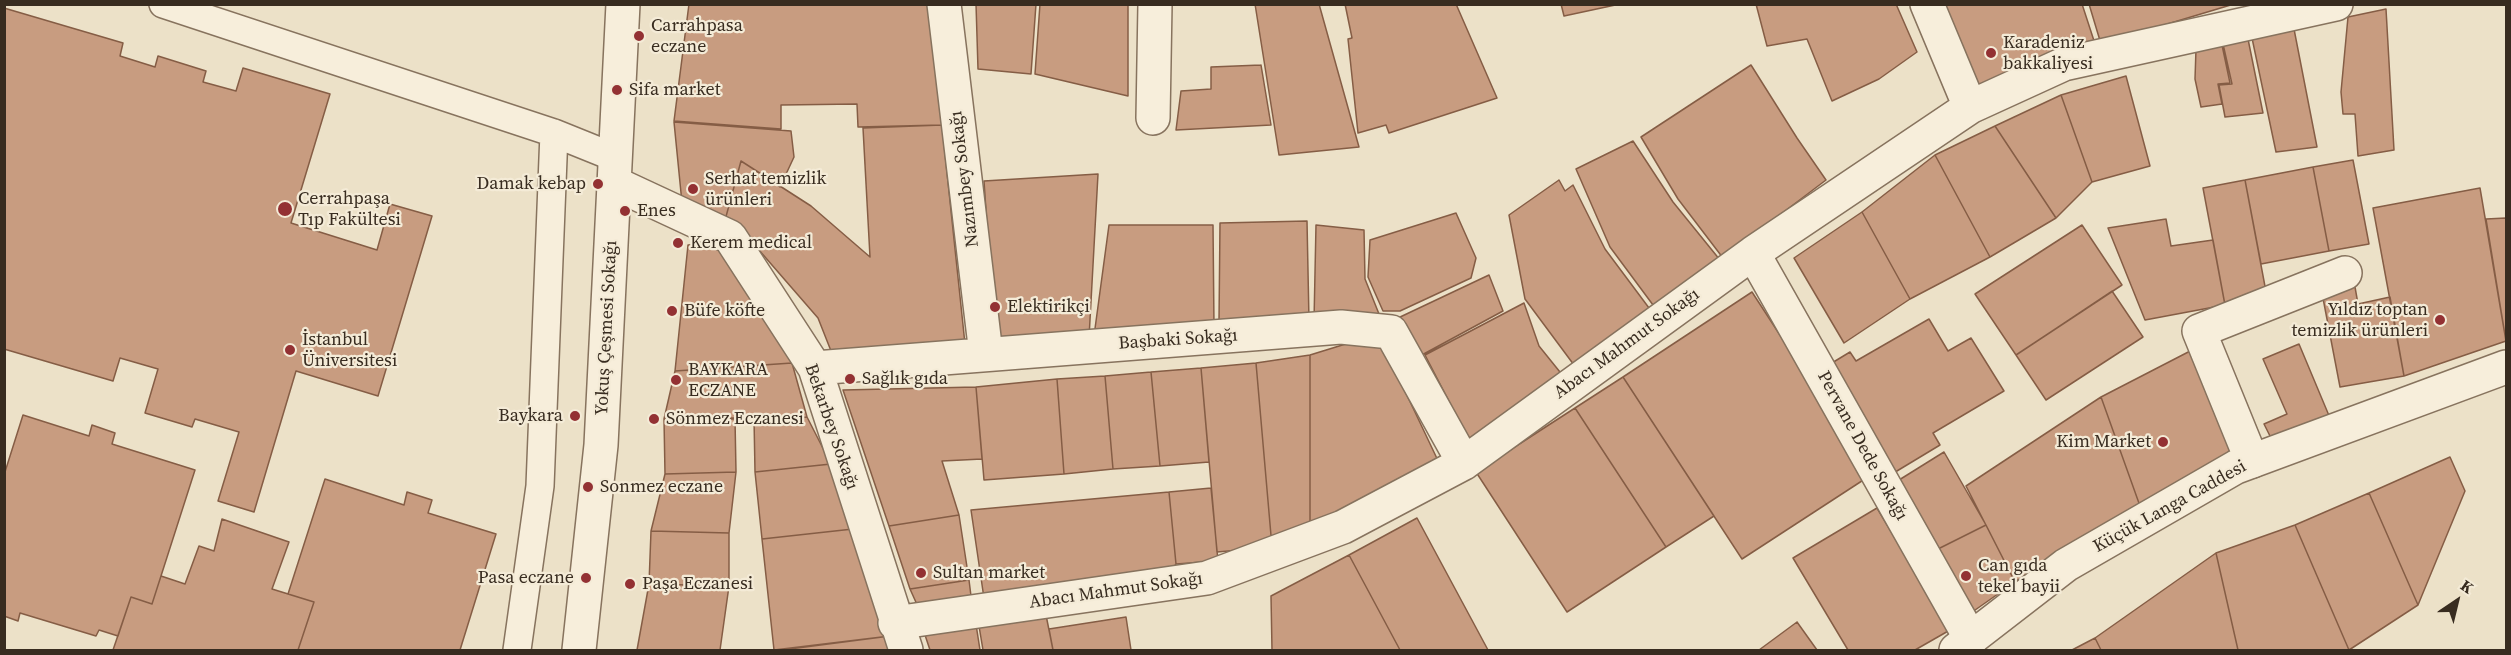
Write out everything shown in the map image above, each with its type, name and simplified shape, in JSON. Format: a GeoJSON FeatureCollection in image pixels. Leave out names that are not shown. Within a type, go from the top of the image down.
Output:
{"type":"FeatureCollection","features":[{"type":"Feature","properties":{"kind":"street","name":"Yokuş Çeşmesi Sokağı"},"geometry":{"type":"LineString","coordinates":[[579,651],[601,445],[623,4]]}},
{"type":"Feature","properties":{"kind":"street","name":"Nazımbey Sokağı"},"geometry":{"type":"LineString","coordinates":[[944,4],[986,354]]}},
{"type":"Feature","properties":{"kind":"street"},"geometry":{"type":"LineString","coordinates":[[1153,118],[1155,4]]}},
{"type":"Feature","properties":{"kind":"street"},"geometry":{"type":"LineString","coordinates":[[1927,4],[1970,107]]}},
{"type":"Feature","properties":{"kind":"street","name":"Abacı Mahmut Sokağı"},"geometry":{"type":"LineString","coordinates":[[901,637],[1207,578],[1343,527],[1464,463],[1753,254],[1970,107],[2064,64],[2336,4]]}},
{"type":"Feature","properties":{"kind":"street","name":"Bekarbey Sokağı"},"geometry":{"type":"LineString","coordinates":[[615,170],[730,237],[814,368],[901,637]]}},
{"type":"Feature","properties":{"kind":"street","name":"Pervane Dede Sokağı"},"geometry":{"type":"LineString","coordinates":[[1753,254],[1964,645]]}},
{"type":"Feature","properties":{"kind":"street"},"geometry":{"type":"LineString","coordinates":[[2252,461],[2199,331],[2345,273]]}},
{"type":"Feature","properties":{"kind":"street","name":"Başbaki Sokağı"},"geometry":{"type":"LineString","coordinates":[[814,368],[1341,327],[1391,332],[1464,463]]}},
{"type":"Feature","properties":{"kind":"street","name":"Küçük Langa Caddesi"},"geometry":{"type":"LineString","coordinates":[[1964,645],[2066,565],[2236,467],[2506,367]]}},
{"type":"Feature","properties":{"kind":"lane"},"geometry":{"type":"LineString","coordinates":[[163,4],[554,133],[615,170]]}},
{"type":"Feature","properties":{"kind":"lane"},"geometry":{"type":"LineString","coordinates":[[517,651],[540,486],[554,133]]}},
{"type":"Feature","properties":{"kind":"building"},"geometry":{"type":"Polygon","coordinates":[[[689,4],[939,4],[942,125],[858,127],[857,104],[781,105],[781,129],[674,121],[689,4]]]}},
{"type":"Feature","properties":{"kind":"building"},"geometry":{"type":"Polygon","coordinates":[[[976,4],[1036,4],[1031,74],[978,69],[976,4]]]}},
{"type":"Feature","properties":{"kind":"building"},"geometry":{"type":"Polygon","coordinates":[[[1040,4],[1128,4],[1128,96],[1035,74],[1040,4]]]}},
{"type":"Feature","properties":{"kind":"building"},"geometry":{"type":"Polygon","coordinates":[[[1255,4],[1319,4],[1359,147],[1279,155],[1255,4]]]}},
{"type":"Feature","properties":{"kind":"building"},"geometry":{"type":"Polygon","coordinates":[[[1345,4],[1456,4],[1497,98],[1389,133],[1386,125],[1358,133],[1348,39],[1352,38],[1345,4]]]}},
{"type":"Feature","properties":{"kind":"building"},"geometry":{"type":"Polygon","coordinates":[[[1561,4],[1620,4],[1564,16],[1561,4]]]}},
{"type":"Feature","properties":{"kind":"building"},"geometry":{"type":"Polygon","coordinates":[[[1756,4],[1896,4],[1917,52],[1879,79],[1832,101],[1807,39],[1767,46],[1756,4]]]}},
{"type":"Feature","properties":{"kind":"building"},"geometry":{"type":"Polygon","coordinates":[[[1941,4],[2082,4],[2097,50],[1969,89],[1941,4]]]}},
{"type":"Feature","properties":{"kind":"building"},"geometry":{"type":"Polygon","coordinates":[[[2089,4],[2234,4],[2101,44],[2089,4]]]}},
{"type":"Feature","properties":{"kind":"building"},"geometry":{"type":"Polygon","coordinates":[[[4,8],[123,43],[120,56],[155,67],[158,56],[206,71],[203,82],[236,91],[243,68],[330,94],[291,223],[377,250],[390,204],[432,216],[378,396],[296,371],[254,512],[218,501],[239,432],[195,419],[192,427],[145,413],[158,369],[120,358],[113,381],[4,349],[4,8]]]}},
{"type":"Feature","properties":{"kind":"building"},"geometry":{"type":"Polygon","coordinates":[[[2386,9],[2394,150],[2358,156],[2355,114],[2343,114],[2341,92],[2348,17],[2386,9]]]}},
{"type":"Feature","properties":{"kind":"building"},"geometry":{"type":"Polygon","coordinates":[[[2294,29],[2317,147],[2276,152],[2252,38],[2294,29]]]}},
{"type":"Feature","properties":{"kind":"building"},"geometry":{"type":"Polygon","coordinates":[[[2248,39],[2263,113],[2225,117],[2219,85],[2232,84],[2223,44],[2248,39]]]}},
{"type":"Feature","properties":{"kind":"building"},"geometry":{"type":"Polygon","coordinates":[[[2222,45],[2230,83],[2218,84],[2222,104],[2201,107],[2195,79],[2196,49],[2222,45]]]}},
{"type":"Feature","properties":{"kind":"building"},"geometry":{"type":"Polygon","coordinates":[[[1261,65],[1271,125],[1176,130],[1181,91],[1211,89],[1211,67],[1261,65]]]}},
{"type":"Feature","properties":{"kind":"building"},"geometry":{"type":"Polygon","coordinates":[[[1751,65],[1826,180],[1723,258],[1678,199],[1641,137],[1751,65]]]}},
{"type":"Feature","properties":{"kind":"building"},"geometry":{"type":"Polygon","coordinates":[[[2126,76],[2150,166],[2092,182],[2061,95],[2126,76]]]}},
{"type":"Feature","properties":{"kind":"building"},"geometry":{"type":"Polygon","coordinates":[[[2061,95],[2092,182],[2056,218],[1995,126],[2061,95]]]}},
{"type":"Feature","properties":{"kind":"building"},"geometry":{"type":"Polygon","coordinates":[[[674,122],[791,131],[794,157],[780,187],[741,161],[724,224],[683,213],[674,122]]]}},
{"type":"Feature","properties":{"kind":"building"},"geometry":{"type":"Polygon","coordinates":[[[942,125],[965,344],[833,356],[818,318],[752,242],[724,224],[741,161],[811,206],[870,257],[863,128],[942,125]]]}},
{"type":"Feature","properties":{"kind":"building"},"geometry":{"type":"Polygon","coordinates":[[[1995,126],[2056,218],[1990,257],[1935,155],[1995,126]]]}},
{"type":"Feature","properties":{"kind":"building"},"geometry":{"type":"Polygon","coordinates":[[[1633,141],[1673,202],[1720,260],[1656,309],[1610,247],[1576,169],[1633,141]]]}},
{"type":"Feature","properties":{"kind":"building"},"geometry":{"type":"Polygon","coordinates":[[[1935,155],[1990,257],[1910,299],[1862,212],[1935,155]]]}},
{"type":"Feature","properties":{"kind":"building"},"geometry":{"type":"Polygon","coordinates":[[[2353,160],[2369,244],[2329,251],[2313,167],[2353,160]]]}},
{"type":"Feature","properties":{"kind":"building"},"geometry":{"type":"Polygon","coordinates":[[[2313,167],[2329,251],[2261,264],[2245,180],[2313,167]]]}},
{"type":"Feature","properties":{"kind":"building"},"geometry":{"type":"Polygon","coordinates":[[[1098,174],[1089,338],[995,344],[984,181],[1098,174]]]}},
{"type":"Feature","properties":{"kind":"building"},"geometry":{"type":"Polygon","coordinates":[[[1559,180],[1565,191],[1573,185],[1605,249],[1652,312],[1574,365],[1525,299],[1509,215],[1559,180]]]}},
{"type":"Feature","properties":{"kind":"building"},"geometry":{"type":"Polygon","coordinates":[[[2245,180],[2267,297],[2225,305],[2203,188],[2245,180]]]}},
{"type":"Feature","properties":{"kind":"building"},"geometry":{"type":"Polygon","coordinates":[[[2480,188],[2506,341],[2404,376],[2373,208],[2480,188]]]}},
{"type":"Feature","properties":{"kind":"building"},"geometry":{"type":"Polygon","coordinates":[[[1862,212],[1910,299],[1844,343],[1794,258],[1862,212]]]}},
{"type":"Feature","properties":{"kind":"building"},"geometry":{"type":"Polygon","coordinates":[[[1456,213],[1476,258],[1471,278],[1400,311],[1383,311],[1368,277],[1370,240],[1456,213]]]}},
{"type":"Feature","properties":{"kind":"building"},"geometry":{"type":"Polygon","coordinates":[[[2506,218],[2506,341],[2486,219],[2506,218]]]}},
{"type":"Feature","properties":{"kind":"building"},"geometry":{"type":"Polygon","coordinates":[[[2166,219],[2171,246],[2213,240],[2225,305],[2145,320],[2108,228],[2166,219]]]}},
{"type":"Feature","properties":{"kind":"building"},"geometry":{"type":"Polygon","coordinates":[[[1307,221],[1309,321],[1219,322],[1220,223],[1307,221]]]}},
{"type":"Feature","properties":{"kind":"building"},"geometry":{"type":"Polygon","coordinates":[[[1109,225],[1213,225],[1214,327],[1094,336],[1109,225]]]}},
{"type":"Feature","properties":{"kind":"building"},"geometry":{"type":"Polygon","coordinates":[[[1316,225],[1364,230],[1365,279],[1379,314],[1314,321],[1316,225]]]}},
{"type":"Feature","properties":{"kind":"building"},"geometry":{"type":"Polygon","coordinates":[[[2082,225],[2122,285],[2016,355],[1975,294],[2082,225]]]}},
{"type":"Feature","properties":{"kind":"building"},"geometry":{"type":"Polygon","coordinates":[[[728,243],[792,363],[675,371],[688,245],[728,243]]]}},
{"type":"Feature","properties":{"kind":"building"},"geometry":{"type":"Polygon","coordinates":[[[1489,275],[1503,311],[1420,356],[1398,318],[1489,275]]]}},
{"type":"Feature","properties":{"kind":"building"},"geometry":{"type":"Polygon","coordinates":[[[2355,287],[2358,304],[2390,297],[2404,376],[2340,387],[2322,293],[2355,287]]]}},
{"type":"Feature","properties":{"kind":"building"},"geometry":{"type":"Polygon","coordinates":[[[2112,291],[2143,337],[2046,400],[2016,355],[2112,291]]]}},
{"type":"Feature","properties":{"kind":"building"},"geometry":{"type":"Polygon","coordinates":[[[1752,292],[1871,475],[1742,559],[1623,377],[1752,292]]]}},
{"type":"Feature","properties":{"kind":"building"},"geometry":{"type":"Polygon","coordinates":[[[1524,303],[1539,346],[1568,382],[1469,440],[1425,355],[1524,303]]]}},
{"type":"Feature","properties":{"kind":"building"},"geometry":{"type":"Polygon","coordinates":[[[1929,319],[1948,351],[1971,338],[2004,391],[1933,433],[1940,445],[1887,477],[1822,369],[1850,352],[1856,361],[1929,319]]]}},
{"type":"Feature","properties":{"kind":"building"},"geometry":{"type":"Polygon","coordinates":[[[1378,334],[1441,467],[1310,530],[1310,355],[1378,334]]]}},
{"type":"Feature","properties":{"kind":"building"},"geometry":{"type":"Polygon","coordinates":[[[2299,344],[2330,418],[2273,442],[2264,424],[2287,414],[2263,359],[2299,344]]]}},
{"type":"Feature","properties":{"kind":"building"},"geometry":{"type":"Polygon","coordinates":[[[2196,348],[2240,456],[2140,506],[2101,397],[2196,348]]]}},
{"type":"Feature","properties":{"kind":"building"},"geometry":{"type":"Polygon","coordinates":[[[1310,355],[1310,530],[1272,547],[1256,363],[1310,355]]]}},
{"type":"Feature","properties":{"kind":"building"},"geometry":{"type":"Polygon","coordinates":[[[792,363],[807,417],[664,419],[675,371],[792,363]]]}},
{"type":"Feature","properties":{"kind":"building"},"geometry":{"type":"Polygon","coordinates":[[[1256,363],[1272,547],[1217,552],[1201,368],[1256,363]]]}},
{"type":"Feature","properties":{"kind":"building"},"geometry":{"type":"Polygon","coordinates":[[[1201,368],[1209,462],[1160,466],[1151,372],[1201,368]]]}},
{"type":"Feature","properties":{"kind":"building"},"geometry":{"type":"Polygon","coordinates":[[[1151,372],[1160,466],[1113,469],[1105,376],[1151,372]]]}},
{"type":"Feature","properties":{"kind":"building"},"geometry":{"type":"Polygon","coordinates":[[[1105,376],[1113,469],[1064,474],[1057,379],[1105,376]]]}},
{"type":"Feature","properties":{"kind":"building"},"geometry":{"type":"Polygon","coordinates":[[[1623,377],[1714,516],[1666,547],[1575,408],[1623,377]]]}},
{"type":"Feature","properties":{"kind":"building"},"geometry":{"type":"Polygon","coordinates":[[[1057,379],[1064,474],[984,480],[976,387],[1057,379]]]}},
{"type":"Feature","properties":{"kind":"building"},"geometry":{"type":"Polygon","coordinates":[[[976,387],[982,459],[942,461],[959,515],[889,526],[843,390],[976,387]]]}},
{"type":"Feature","properties":{"kind":"building"},"geometry":{"type":"Polygon","coordinates":[[[2101,397],[2140,506],[2015,582],[1966,486],[2101,397]]]}},
{"type":"Feature","properties":{"kind":"building"},"geometry":{"type":"Polygon","coordinates":[[[1575,408],[1666,547],[1567,612],[1476,472],[1575,408]]]}},
{"type":"Feature","properties":{"kind":"building"},"geometry":{"type":"Polygon","coordinates":[[[23,415],[89,436],[92,425],[115,433],[112,444],[195,470],[152,604],[131,597],[118,636],[99,630],[96,636],[20,613],[18,621],[4,616],[4,475],[23,415]]]}},
{"type":"Feature","properties":{"kind":"building"},"geometry":{"type":"Polygon","coordinates":[[[807,417],[831,464],[755,472],[754,418],[807,417]]]}},
{"type":"Feature","properties":{"kind":"building"},"geometry":{"type":"Polygon","coordinates":[[[664,419],[735,419],[736,472],[665,474],[664,419]]]}},
{"type":"Feature","properties":{"kind":"building"},"geometry":{"type":"Polygon","coordinates":[[[1944,452],[1986,525],[1934,551],[1891,485],[1944,452]]]}},
{"type":"Feature","properties":{"kind":"building"},"geometry":{"type":"Polygon","coordinates":[[[2450,457],[2465,491],[2418,605],[2369,493],[2450,457]]]}},
{"type":"Feature","properties":{"kind":"building"},"geometry":{"type":"Polygon","coordinates":[[[831,464],[853,529],[762,539],[755,472],[831,464]]]}},
{"type":"Feature","properties":{"kind":"building"},"geometry":{"type":"Polygon","coordinates":[[[736,472],[729,533],[651,531],[665,474],[736,472]]]}},
{"type":"Feature","properties":{"kind":"building"},"geometry":{"type":"Polygon","coordinates":[[[325,479],[404,505],[407,492],[432,500],[428,513],[496,534],[460,650],[298,650],[314,602],[288,594],[325,479]]]}},
{"type":"Feature","properties":{"kind":"building"},"geometry":{"type":"Polygon","coordinates":[[[1211,488],[1218,561],[1176,564],[1169,492],[1211,488]]]}},
{"type":"Feature","properties":{"kind":"building"},"geometry":{"type":"Polygon","coordinates":[[[1169,492],[1176,564],[1172,570],[985,605],[971,510],[1169,492]]]}},
{"type":"Feature","properties":{"kind":"building"},"geometry":{"type":"Polygon","coordinates":[[[2369,493],[2418,605],[2349,650],[2295,525],[2369,493]]]}},
{"type":"Feature","properties":{"kind":"building"},"geometry":{"type":"Polygon","coordinates":[[[1877,508],[1950,630],[1915,650],[1848,650],[1793,558],[1877,508]]]}},
{"type":"Feature","properties":{"kind":"building"},"geometry":{"type":"Polygon","coordinates":[[[959,515],[969,580],[910,589],[889,526],[959,515]]]}},
{"type":"Feature","properties":{"kind":"building"},"geometry":{"type":"Polygon","coordinates":[[[1417,518],[1488,650],[1400,650],[1349,555],[1417,518]]]}},
{"type":"Feature","properties":{"kind":"building"},"geometry":{"type":"Polygon","coordinates":[[[222,519],[289,542],[272,589],[314,602],[298,650],[113,650],[131,597],[152,604],[161,576],[185,584],[199,546],[214,551],[222,519]]]}},
{"type":"Feature","properties":{"kind":"building"},"geometry":{"type":"Polygon","coordinates":[[[1986,525],[2015,582],[1968,615],[1934,551],[1986,525]]]}},
{"type":"Feature","properties":{"kind":"building"},"geometry":{"type":"Polygon","coordinates":[[[2295,525],[2349,650],[2238,650],[2216,553],[2295,525]]]}},
{"type":"Feature","properties":{"kind":"building"},"geometry":{"type":"Polygon","coordinates":[[[853,529],[890,636],[774,650],[762,539],[853,529]]]}},
{"type":"Feature","properties":{"kind":"building"},"geometry":{"type":"Polygon","coordinates":[[[651,531],[729,533],[729,586],[649,584],[651,531]]]}},
{"type":"Feature","properties":{"kind":"building"},"geometry":{"type":"Polygon","coordinates":[[[2216,553],[2238,650],[2101,650],[2095,638],[2216,553]]]}},
{"type":"Feature","properties":{"kind":"building"},"geometry":{"type":"Polygon","coordinates":[[[1349,555],[1400,650],[1272,650],[1271,596],[1349,555]]]}},
{"type":"Feature","properties":{"kind":"building"},"geometry":{"type":"Polygon","coordinates":[[[969,580],[972,604],[919,609],[910,589],[969,580]]]}},
{"type":"Feature","properties":{"kind":"building"},"geometry":{"type":"Polygon","coordinates":[[[649,584],[729,586],[720,650],[637,650],[649,584]]]}},
{"type":"Feature","properties":{"kind":"building"},"geometry":{"type":"Polygon","coordinates":[[[1046,615],[1053,650],[983,650],[979,626],[1046,615]]]}},
{"type":"Feature","properties":{"kind":"building"},"geometry":{"type":"Polygon","coordinates":[[[1126,617],[1131,650],[1053,650],[1049,629],[1126,617]]]}},
{"type":"Feature","properties":{"kind":"building"},"geometry":{"type":"Polygon","coordinates":[[[975,618],[980,650],[930,650],[922,626],[975,618]]]}},
{"type":"Feature","properties":{"kind":"building"},"geometry":{"type":"Polygon","coordinates":[[[1797,622],[1817,650],[1759,650],[1797,622]]]}},
{"type":"Feature","properties":{"kind":"building"},"geometry":{"type":"Polygon","coordinates":[[[890,636],[892,650],[782,650],[890,636]]]}},
{"type":"Feature","properties":{"kind":"building"},"geometry":{"type":"Polygon","coordinates":[[[2095,638],[2101,650],[2072,650],[2095,638]]]}},
{"type":"Feature","properties":{"kind":"place","name":"Carrahpasa eczane"},"geometry":{"type":"Point","coordinates":[639,36]}},
{"type":"Feature","properties":{"kind":"place","name":"Karadeniz bakkaliyesi"},"geometry":{"type":"Point","coordinates":[1991,53]}},
{"type":"Feature","properties":{"kind":"place","name":"Sifa market"},"geometry":{"type":"Point","coordinates":[617,90]}},
{"type":"Feature","properties":{"kind":"place","name":"Damak kebap"},"geometry":{"type":"Point","coordinates":[598,184]}},
{"type":"Feature","properties":{"kind":"place","name":"Serhat temizlik ürünleri"},"geometry":{"type":"Point","coordinates":[693,189]}},
{"type":"Feature","properties":{"kind":"place","name":"Cerrahpaşa Tıp Fakültesi"},"geometry":{"type":"Point","coordinates":[285,209]}},
{"type":"Feature","properties":{"kind":"place","name":"Enes"},"geometry":{"type":"Point","coordinates":[625,211]}},
{"type":"Feature","properties":{"kind":"place","name":"Kerem medical"},"geometry":{"type":"Point","coordinates":[678,243]}},
{"type":"Feature","properties":{"kind":"place","name":"Elektirikçi"},"geometry":{"type":"Point","coordinates":[995,307]}},
{"type":"Feature","properties":{"kind":"place","name":"Büfe köfte"},"geometry":{"type":"Point","coordinates":[672,311]}},
{"type":"Feature","properties":{"kind":"place","name":"Yıldız toptan temizlik ürünleri"},"geometry":{"type":"Point","coordinates":[2440,320]}},
{"type":"Feature","properties":{"kind":"place","name":"İstanbul Üniversitesi"},"geometry":{"type":"Point","coordinates":[290,350]}},
{"type":"Feature","properties":{"kind":"place","name":"Sağlık gıda"},"geometry":{"type":"Point","coordinates":[850,379]}},
{"type":"Feature","properties":{"kind":"place","name":"BAYKARA ECZANE"},"geometry":{"type":"Point","coordinates":[676,380]}},
{"type":"Feature","properties":{"kind":"place","name":"Baykara"},"geometry":{"type":"Point","coordinates":[575,416]}},
{"type":"Feature","properties":{"kind":"place","name":"Sönmez Eczanesi"},"geometry":{"type":"Point","coordinates":[654,419]}},
{"type":"Feature","properties":{"kind":"place","name":"Kim Market"},"geometry":{"type":"Point","coordinates":[2163,442]}},
{"type":"Feature","properties":{"kind":"place","name":"Sonmez eczane"},"geometry":{"type":"Point","coordinates":[588,487]}},
{"type":"Feature","properties":{"kind":"place","name":"Sultan market"},"geometry":{"type":"Point","coordinates":[921,573]}},
{"type":"Feature","properties":{"kind":"place","name":"Can gıda tekel bayii"},"geometry":{"type":"Point","coordinates":[1966,576]}},
{"type":"Feature","properties":{"kind":"place","name":"Pasa eczane"},"geometry":{"type":"Point","coordinates":[586,578]}},
{"type":"Feature","properties":{"kind":"place","name":"Paşa Eczanesi"},"geometry":{"type":"Point","coordinates":[630,584]}}]}
